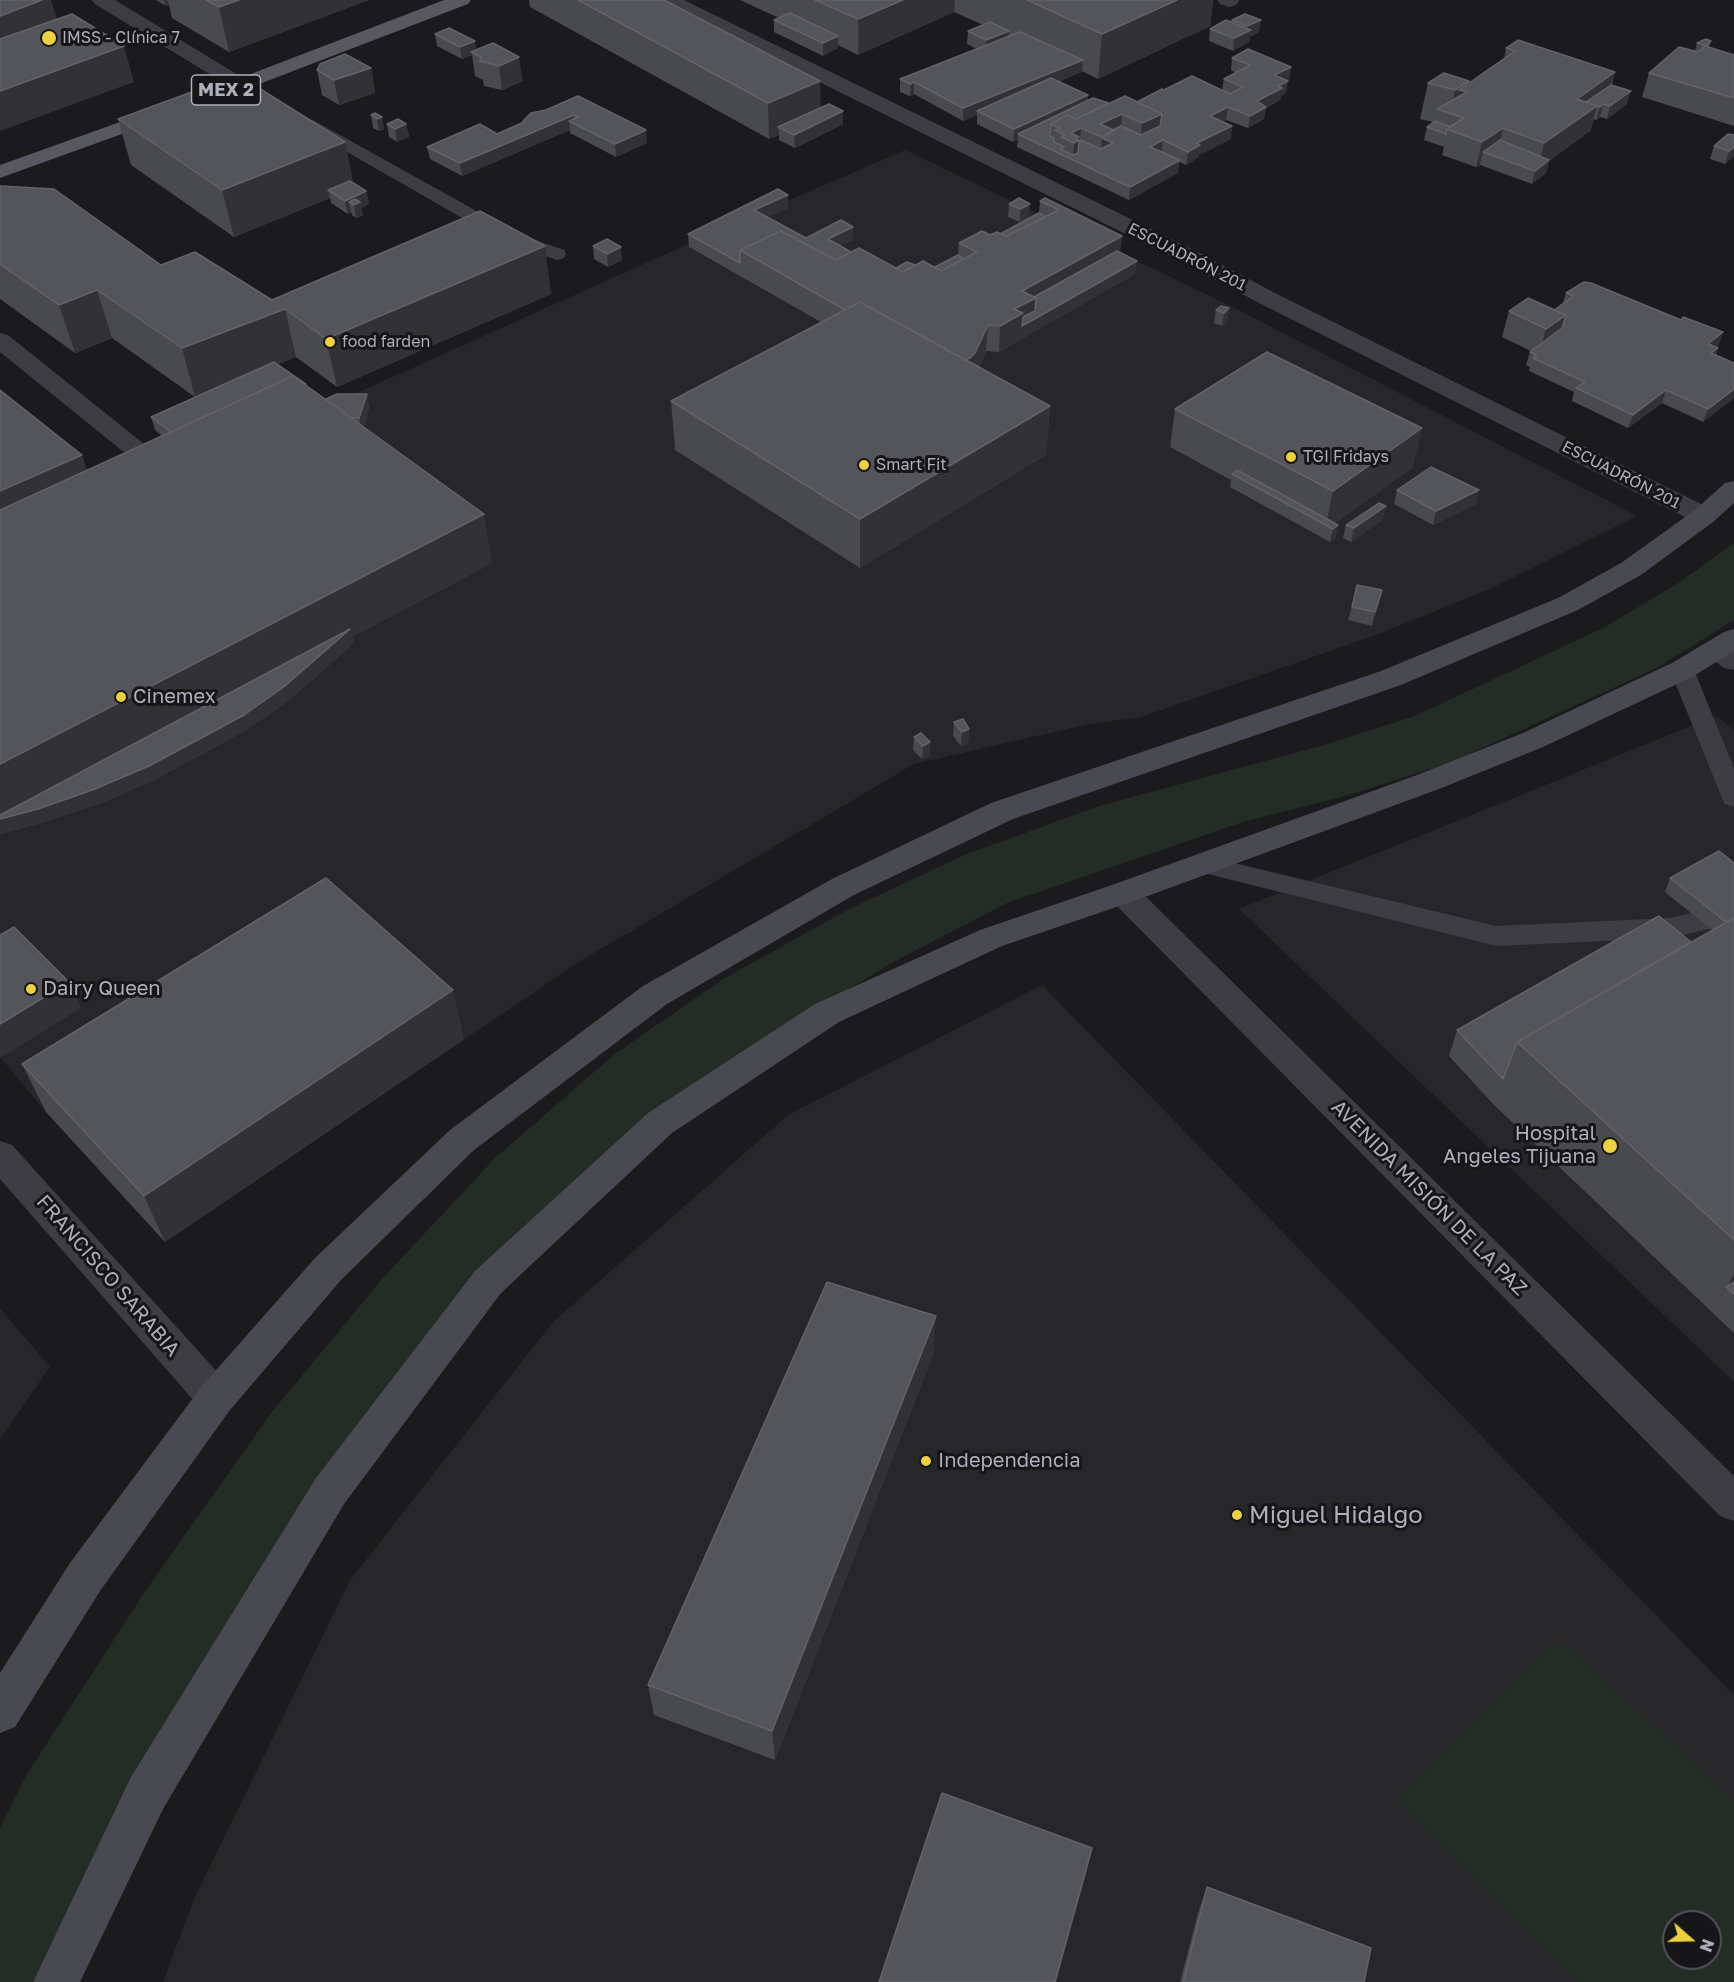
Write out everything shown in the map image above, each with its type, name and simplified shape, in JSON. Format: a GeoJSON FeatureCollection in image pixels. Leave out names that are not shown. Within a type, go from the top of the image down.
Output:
{"type":"FeatureCollection","features":[{"type":"Feature","properties":{"kind":"main road","name":"MEX 2"},"geometry":{"type":"LineString","coordinates":[[0,172],[241,85],[461,0]]}},
{"type":"Feature","properties":{"kind":"main road"},"geometry":{"type":"LineString","coordinates":[[0,1712],[85,1577],[216,1398],[328,1269],[462,1140],[655,995],[843,887],[1002,811],[1391,678],[1568,604],[1631,569],[1704,516],[1734,489]]}},
{"type":"Feature","properties":{"kind":"main road"},"geometry":{"type":"LineString","coordinates":[[56,1982],[147,1793],[330,1491],[488,1282],[660,1123],[827,1013],[991,938],[1123,893],[1428,782],[1533,740],[1729,650]]}},
{"type":"Feature","properties":{"kind":"street"},"geometry":{"type":"LineString","coordinates":[[102,0],[241,85]]}},
{"type":"Feature","properties":{"kind":"street","name":"ESCUADRÓN 201"},"geometry":{"type":"LineString","coordinates":[[669,0],[1184,254],[1269,299],[1704,516]]}},
{"type":"Feature","properties":{"kind":"street"},"geometry":{"type":"LineString","coordinates":[[0,340],[150,461]]}},
{"type":"Feature","properties":{"kind":"street","name":"AVENIDA MISIÓN DE LA PAZ"},"geometry":{"type":"LineString","coordinates":[[1123,893],[1734,1503]]}},
{"type":"Feature","properties":{"kind":"street","name":"FRANCISCO SARABIA"},"geometry":{"type":"LineString","coordinates":[[0,1155],[216,1398]]}},
{"type":"Feature","properties":{"kind":"lane"},"geometry":{"type":"LineString","coordinates":[[241,85],[261,96]]}},
{"type":"Feature","properties":{"kind":"lane"},"geometry":{"type":"LineString","coordinates":[[300,118],[511,238],[557,254]]}},
{"type":"Feature","properties":{"kind":"lane"},"geometry":{"type":"LineString","coordinates":[[1682,670],[1734,798]]}},
{"type":"Feature","properties":{"kind":"lane"},"geometry":{"type":"LineString","coordinates":[[1201,864],[1496,936],[1670,928],[1717,917],[1734,908]]}},
{"type":"Feature","properties":{"kind":"shaded area"},"geometry":{"type":"Polygon","coordinates":[[[905,150],[1231,306],[1637,516],[1490,589],[1379,634],[1141,717],[1090,724],[914,764],[579,962],[165,1242],[46,1112],[0,1057],[0,548],[319,410],[679,248],[905,150]]]}},
{"type":"Feature","properties":{"kind":"shaded area"},"geometry":{"type":"Polygon","coordinates":[[[1734,543],[1734,620],[1659,667],[1452,762],[1346,796],[1243,822],[1007,903],[901,958],[788,1025],[461,1312],[39,1982],[0,1982],[0,1828],[27,1774],[146,1590],[271,1413],[382,1279],[495,1158],[616,1053],[725,978],[849,909],[967,854],[1099,806],[1324,745],[1415,716],[1603,628],[1680,582],[1734,543]]]}},
{"type":"Feature","properties":{"kind":"shaded area","name":"Hospital Angeles Tijuana"},"geometry":{"type":"Polygon","coordinates":[[[1716,716],[1734,730],[1734,1382],[1239,909],[1716,716]]]}},
{"type":"Feature","properties":{"kind":"shaded area"},"geometry":{"type":"Polygon","coordinates":[[[1042,985],[1734,1695],[1734,1982],[163,1982],[194,1899],[350,1580],[553,1322],[788,1115],[1042,985]]]}},
{"type":"Feature","properties":{"kind":"shaded area"},"geometry":{"type":"Polygon","coordinates":[[[0,1308],[50,1367],[0,1439],[0,1308]]]}},
{"type":"Feature","properties":{"kind":"shaded area"},"geometry":{"type":"Polygon","coordinates":[[[1559,1639],[1734,1800],[1734,1982],[1579,1982],[1397,1798],[1559,1639]]]}},
{"type":"Feature","properties":{"kind":"building"},"geometry":{"type":"Polygon","coordinates":[[[0,0],[42,0],[0,16],[0,0]]]}},
{"type":"Feature","properties":{"kind":"building"},"geometry":{"type":"Polygon","coordinates":[[[206,0],[239,0],[219,7],[206,0]]]}},
{"type":"Feature","properties":{"kind":"building"},"geometry":{"type":"Polygon","coordinates":[[[578,0],[664,0],[820,81],[768,103],[578,0]]]}},
{"type":"Feature","properties":{"kind":"building"},"geometry":{"type":"Polygon","coordinates":[[[815,0],[903,0],[858,19],[815,0]]]}},
{"type":"Feature","properties":{"kind":"building"},"geometry":{"type":"Polygon","coordinates":[[[1027,0],[1177,0],[1102,34],[1027,0]]]}},
{"type":"Feature","properties":{"kind":"building"},"geometry":{"type":"Polygon","coordinates":[[[790,13],[838,36],[823,43],[774,20],[790,13]]]}},
{"type":"Feature","properties":{"kind":"building"},"geometry":{"type":"Polygon","coordinates":[[[72,14],[124,46],[0,91],[0,39],[72,14]]]}},
{"type":"Feature","properties":{"kind":"building"},"geometry":{"type":"Polygon","coordinates":[[[1245,14],[1261,20],[1247,26],[1232,20],[1245,14]]]}},
{"type":"Feature","properties":{"kind":"building"},"geometry":{"type":"Polygon","coordinates":[[[1226,20],[1251,30],[1234,38],[1210,29],[1226,20]]]}},
{"type":"Feature","properties":{"kind":"building"},"geometry":{"type":"Polygon","coordinates":[[[990,22],[1009,31],[986,40],[968,31],[990,22]]]}},
{"type":"Feature","properties":{"kind":"building"},"geometry":{"type":"Polygon","coordinates":[[[449,28],[475,41],[460,47],[435,34],[449,28]]]}},
{"type":"Feature","properties":{"kind":"building"},"geometry":{"type":"Polygon","coordinates":[[[1020,32],[1083,60],[963,108],[914,82],[911,84],[900,79],[1020,32]]]}},
{"type":"Feature","properties":{"kind":"building"},"geometry":{"type":"Polygon","coordinates":[[[1706,39],[1711,41],[1706,46],[1697,43],[1706,39]]]}},
{"type":"Feature","properties":{"kind":"building"},"geometry":{"type":"Polygon","coordinates":[[[1518,40],[1615,72],[1577,99],[1597,106],[1544,143],[1503,128],[1482,142],[1447,129],[1464,118],[1437,109],[1467,92],[1459,90],[1515,51],[1506,48],[1518,40]]]}},
{"type":"Feature","properties":{"kind":"building"},"geometry":{"type":"Polygon","coordinates":[[[493,43],[519,57],[499,66],[480,61],[481,57],[471,52],[493,43]]]}},
{"type":"Feature","properties":{"kind":"building"},"geometry":{"type":"Polygon","coordinates":[[[1705,46],[1734,55],[1734,98],[1649,73],[1679,47],[1698,52],[1705,46]]]}},
{"type":"Feature","properties":{"kind":"building"},"geometry":{"type":"Polygon","coordinates":[[[1248,49],[1291,67],[1274,75],[1288,81],[1278,86],[1282,88],[1257,101],[1266,107],[1250,116],[1228,107],[1210,116],[1232,126],[1197,143],[1200,145],[1188,152],[1163,140],[1150,147],[1180,160],[1130,187],[1018,134],[1093,98],[1109,103],[1076,119],[1067,115],[1051,124],[1050,136],[1054,138],[1054,142],[1064,147],[1060,149],[1073,155],[1078,153],[1080,140],[1101,149],[1113,143],[1102,137],[1121,126],[1141,135],[1160,126],[1162,114],[1137,102],[1192,76],[1230,94],[1243,87],[1224,79],[1250,65],[1232,58],[1248,49]]]}},
{"type":"Feature","properties":{"kind":"building"},"geometry":{"type":"Polygon","coordinates":[[[345,54],[371,68],[334,80],[317,70],[320,64],[345,54]]]}},
{"type":"Feature","properties":{"kind":"building"},"geometry":{"type":"Polygon","coordinates":[[[1444,73],[1469,81],[1455,90],[1428,83],[1444,73]]]}},
{"type":"Feature","properties":{"kind":"building"},"geometry":{"type":"Polygon","coordinates":[[[238,75],[345,142],[222,190],[118,119],[238,75]]]}},
{"type":"Feature","properties":{"kind":"building"},"geometry":{"type":"Polygon","coordinates":[[[1051,78],[1088,95],[1014,129],[977,111],[1051,78]]]}},
{"type":"Feature","properties":{"kind":"building"},"geometry":{"type":"Polygon","coordinates":[[[1611,85],[1631,91],[1610,106],[1603,104],[1600,107],[1586,102],[1611,85]]]}},
{"type":"Feature","properties":{"kind":"building"},"geometry":{"type":"Polygon","coordinates":[[[578,96],[646,130],[615,144],[569,121],[578,117],[574,115],[460,163],[427,147],[480,124],[497,134],[524,122],[531,113],[546,110],[578,96]]]}},
{"type":"Feature","properties":{"kind":"building"},"geometry":{"type":"Polygon","coordinates":[[[1125,96],[1162,114],[1142,123],[1122,114],[1100,124],[1114,130],[1102,137],[1081,128],[1071,133],[1079,137],[1075,139],[1079,140],[1074,143],[1061,137],[1065,135],[1055,130],[1060,128],[1051,124],[1067,115],[1076,119],[1125,96]]]}},
{"type":"Feature","properties":{"kind":"building"},"geometry":{"type":"Polygon","coordinates":[[[829,104],[843,111],[794,135],[778,127],[829,104]]]}},
{"type":"Feature","properties":{"kind":"building"},"geometry":{"type":"Polygon","coordinates":[[[375,113],[382,117],[377,119],[371,115],[375,113]]]}},
{"type":"Feature","properties":{"kind":"building"},"geometry":{"type":"Polygon","coordinates":[[[398,119],[406,124],[395,129],[387,124],[398,119]]]}},
{"type":"Feature","properties":{"kind":"building"},"geometry":{"type":"Polygon","coordinates":[[[1435,121],[1451,127],[1447,129],[1446,134],[1427,127],[1435,121]]]}},
{"type":"Feature","properties":{"kind":"building"},"geometry":{"type":"Polygon","coordinates":[[[1728,134],[1734,135],[1734,147],[1729,151],[1714,146],[1728,134]]]}},
{"type":"Feature","properties":{"kind":"building"},"geometry":{"type":"Polygon","coordinates":[[[1500,140],[1549,160],[1535,171],[1483,152],[1500,140]]]}},
{"type":"Feature","properties":{"kind":"building"},"geometry":{"type":"Polygon","coordinates":[[[350,181],[366,191],[345,201],[328,190],[350,181]]]}},
{"type":"Feature","properties":{"kind":"building"},"geometry":{"type":"Polygon","coordinates":[[[0,186],[54,189],[161,265],[195,252],[272,300],[480,211],[545,246],[326,339],[285,309],[182,348],[97,290],[59,305],[0,264],[0,186]]]}},
{"type":"Feature","properties":{"kind":"building"},"geometry":{"type":"Polygon","coordinates":[[[778,189],[788,195],[754,210],[806,238],[841,220],[853,227],[828,239],[851,252],[836,260],[781,231],[740,250],[740,263],[688,234],[778,189]]]}},
{"type":"Feature","properties":{"kind":"building"},"geometry":{"type":"Polygon","coordinates":[[[1019,198],[1030,204],[1020,209],[1009,204],[1019,198]]]}},
{"type":"Feature","properties":{"kind":"building"},"geometry":{"type":"Polygon","coordinates":[[[1045,198],[1122,236],[1022,291],[1036,298],[1014,309],[1023,313],[1000,326],[988,325],[975,353],[965,360],[860,302],[845,310],[740,250],[781,231],[836,260],[859,248],[903,272],[923,261],[941,271],[977,252],[959,243],[982,231],[990,235],[997,232],[1006,236],[1059,210],[1040,201],[1045,198]]]}},
{"type":"Feature","properties":{"kind":"building"},"geometry":{"type":"Polygon","coordinates":[[[355,199],[360,202],[354,205],[349,202],[355,199]]]}},
{"type":"Feature","properties":{"kind":"building"},"geometry":{"type":"Polygon","coordinates":[[[1039,213],[1046,217],[1006,236],[1000,234],[1039,213]]]}},
{"type":"Feature","properties":{"kind":"building"},"geometry":{"type":"Polygon","coordinates":[[[607,239],[621,247],[607,254],[593,246],[607,239]]]}},
{"type":"Feature","properties":{"kind":"building"},"geometry":{"type":"Polygon","coordinates":[[[1117,251],[1137,261],[1022,326],[1023,317],[1035,311],[1036,298],[1034,297],[1117,251]]]}},
{"type":"Feature","properties":{"kind":"building"},"geometry":{"type":"Polygon","coordinates":[[[958,255],[964,259],[941,271],[935,267],[958,255]]]}},
{"type":"Feature","properties":{"kind":"building"},"geometry":{"type":"Polygon","coordinates":[[[907,262],[915,265],[903,272],[896,268],[907,262]]]}},
{"type":"Feature","properties":{"kind":"building"},"geometry":{"type":"Polygon","coordinates":[[[1584,282],[1681,320],[1683,317],[1723,332],[1708,344],[1718,348],[1711,353],[1734,363],[1734,389],[1708,409],[1666,390],[1633,415],[1576,388],[1585,382],[1533,358],[1536,355],[1530,352],[1562,328],[1566,315],[1554,310],[1574,296],[1566,293],[1584,282]]]}},
{"type":"Feature","properties":{"kind":"building"},"geometry":{"type":"Polygon","coordinates":[[[1528,298],[1566,315],[1546,329],[1509,311],[1528,298]]]}},
{"type":"Feature","properties":{"kind":"building"},"geometry":{"type":"Polygon","coordinates":[[[860,302],[1050,406],[860,519],[671,401],[860,302]]]}},
{"type":"Feature","properties":{"kind":"building"},"geometry":{"type":"Polygon","coordinates":[[[1221,306],[1229,308],[1224,313],[1216,310],[1221,306]]]}},
{"type":"Feature","properties":{"kind":"building"},"geometry":{"type":"Polygon","coordinates":[[[1267,352],[1422,428],[1333,491],[1175,409],[1267,352]]]}},
{"type":"Feature","properties":{"kind":"building"},"geometry":{"type":"Polygon","coordinates":[[[274,362],[306,384],[293,376],[171,432],[151,417],[274,362]]]}},
{"type":"Feature","properties":{"kind":"building","name":"Cinemex"},"geometry":{"type":"Polygon","coordinates":[[[293,376],[484,514],[0,764],[0,510],[293,376]]]}},
{"type":"Feature","properties":{"kind":"building"},"geometry":{"type":"Polygon","coordinates":[[[0,390],[82,455],[0,491],[0,390]]]}},
{"type":"Feature","properties":{"kind":"building"},"geometry":{"type":"Polygon","coordinates":[[[337,394],[367,394],[359,418],[351,418],[326,399],[337,394]]]}},
{"type":"Feature","properties":{"kind":"building"},"geometry":{"type":"Polygon","coordinates":[[[1431,467],[1479,490],[1436,511],[1397,490],[1431,467]]]}},
{"type":"Feature","properties":{"kind":"building"},"geometry":{"type":"Polygon","coordinates":[[[1237,470],[1338,525],[1333,529],[1232,474],[1237,470]]]}},
{"type":"Feature","properties":{"kind":"building"},"geometry":{"type":"Polygon","coordinates":[[[1379,503],[1386,506],[1354,528],[1346,525],[1379,503]]]}},
{"type":"Feature","properties":{"kind":"building"},"geometry":{"type":"Polygon","coordinates":[[[1357,585],[1382,590],[1375,612],[1352,607],[1357,585]]]}},
{"type":"Feature","properties":{"kind":"building"},"geometry":{"type":"Polygon","coordinates":[[[350,629],[285,686],[244,715],[149,766],[95,789],[38,809],[0,819],[0,815],[350,629]]]}},
{"type":"Feature","properties":{"kind":"building"},"geometry":{"type":"Polygon","coordinates":[[[963,719],[969,729],[962,732],[954,722],[963,719]]]}},
{"type":"Feature","properties":{"kind":"building"},"geometry":{"type":"Polygon","coordinates":[[[921,733],[930,742],[923,746],[914,737],[921,733]]]}},
{"type":"Feature","properties":{"kind":"building"},"geometry":{"type":"Polygon","coordinates":[[[1719,851],[1734,863],[1734,918],[1726,922],[1670,878],[1719,851]]]}},
{"type":"Feature","properties":{"kind":"building"},"geometry":{"type":"Polygon","coordinates":[[[326,878],[453,990],[144,1196],[22,1064],[326,878]]]}},
{"type":"Feature","properties":{"kind":"building"},"geometry":{"type":"Polygon","coordinates":[[[1659,916],[1691,942],[1517,1042],[1503,1079],[1457,1030],[1659,916]]]}},
{"type":"Feature","properties":{"kind":"building"},"geometry":{"type":"Polygon","coordinates":[[[1734,918],[1734,1240],[1517,1042],[1734,918]]]}},
{"type":"Feature","properties":{"kind":"building"},"geometry":{"type":"Polygon","coordinates":[[[14,927],[69,982],[0,1024],[0,935],[14,927]]]}},
{"type":"Feature","properties":{"kind":"building"},"geometry":{"type":"Polygon","coordinates":[[[827,1282],[936,1316],[772,1731],[648,1685],[827,1282]]]}},
{"type":"Feature","properties":{"kind":"building"},"geometry":{"type":"Polygon","coordinates":[[[1734,1282],[1734,1294],[1726,1287],[1734,1282]]]}},
{"type":"Feature","properties":{"kind":"building"},"geometry":{"type":"Polygon","coordinates":[[[942,1793],[1092,1848],[1055,1982],[879,1982],[942,1793]]]}},
{"type":"Feature","properties":{"kind":"building"},"geometry":{"type":"Polygon","coordinates":[[[1207,1887],[1371,1948],[1364,1982],[1183,1982],[1207,1887]]]}},
{"type":"Feature","properties":{"kind":"place","name":"IMSS - Clínica 7"},"geometry":{"type":"Point","coordinates":[49,38]}},
{"type":"Feature","properties":{"kind":"place","name":"food farden"},"geometry":{"type":"Point","coordinates":[330,342]}},
{"type":"Feature","properties":{"kind":"place","name":"TGI Fridays"},"geometry":{"type":"Point","coordinates":[1291,457]}},
{"type":"Feature","properties":{"kind":"place","name":"Smart Fit"},"geometry":{"type":"Point","coordinates":[864,465]}},
{"type":"Feature","properties":{"kind":"place","name":"Cinemex"},"geometry":{"type":"Point","coordinates":[121,697]}},
{"type":"Feature","properties":{"kind":"place","name":"Dairy Queen"},"geometry":{"type":"Point","coordinates":[31,989]}},
{"type":"Feature","properties":{"kind":"place","name":"Hospital Angeles Tijuana"},"geometry":{"type":"Point","coordinates":[1610,1146]}},
{"type":"Feature","properties":{"kind":"place","name":"Independencia"},"geometry":{"type":"Point","coordinates":[926,1461]}},
{"type":"Feature","properties":{"kind":"place","name":"Miguel Hidalgo"},"geometry":{"type":"Point","coordinates":[1237,1515]}}]}
